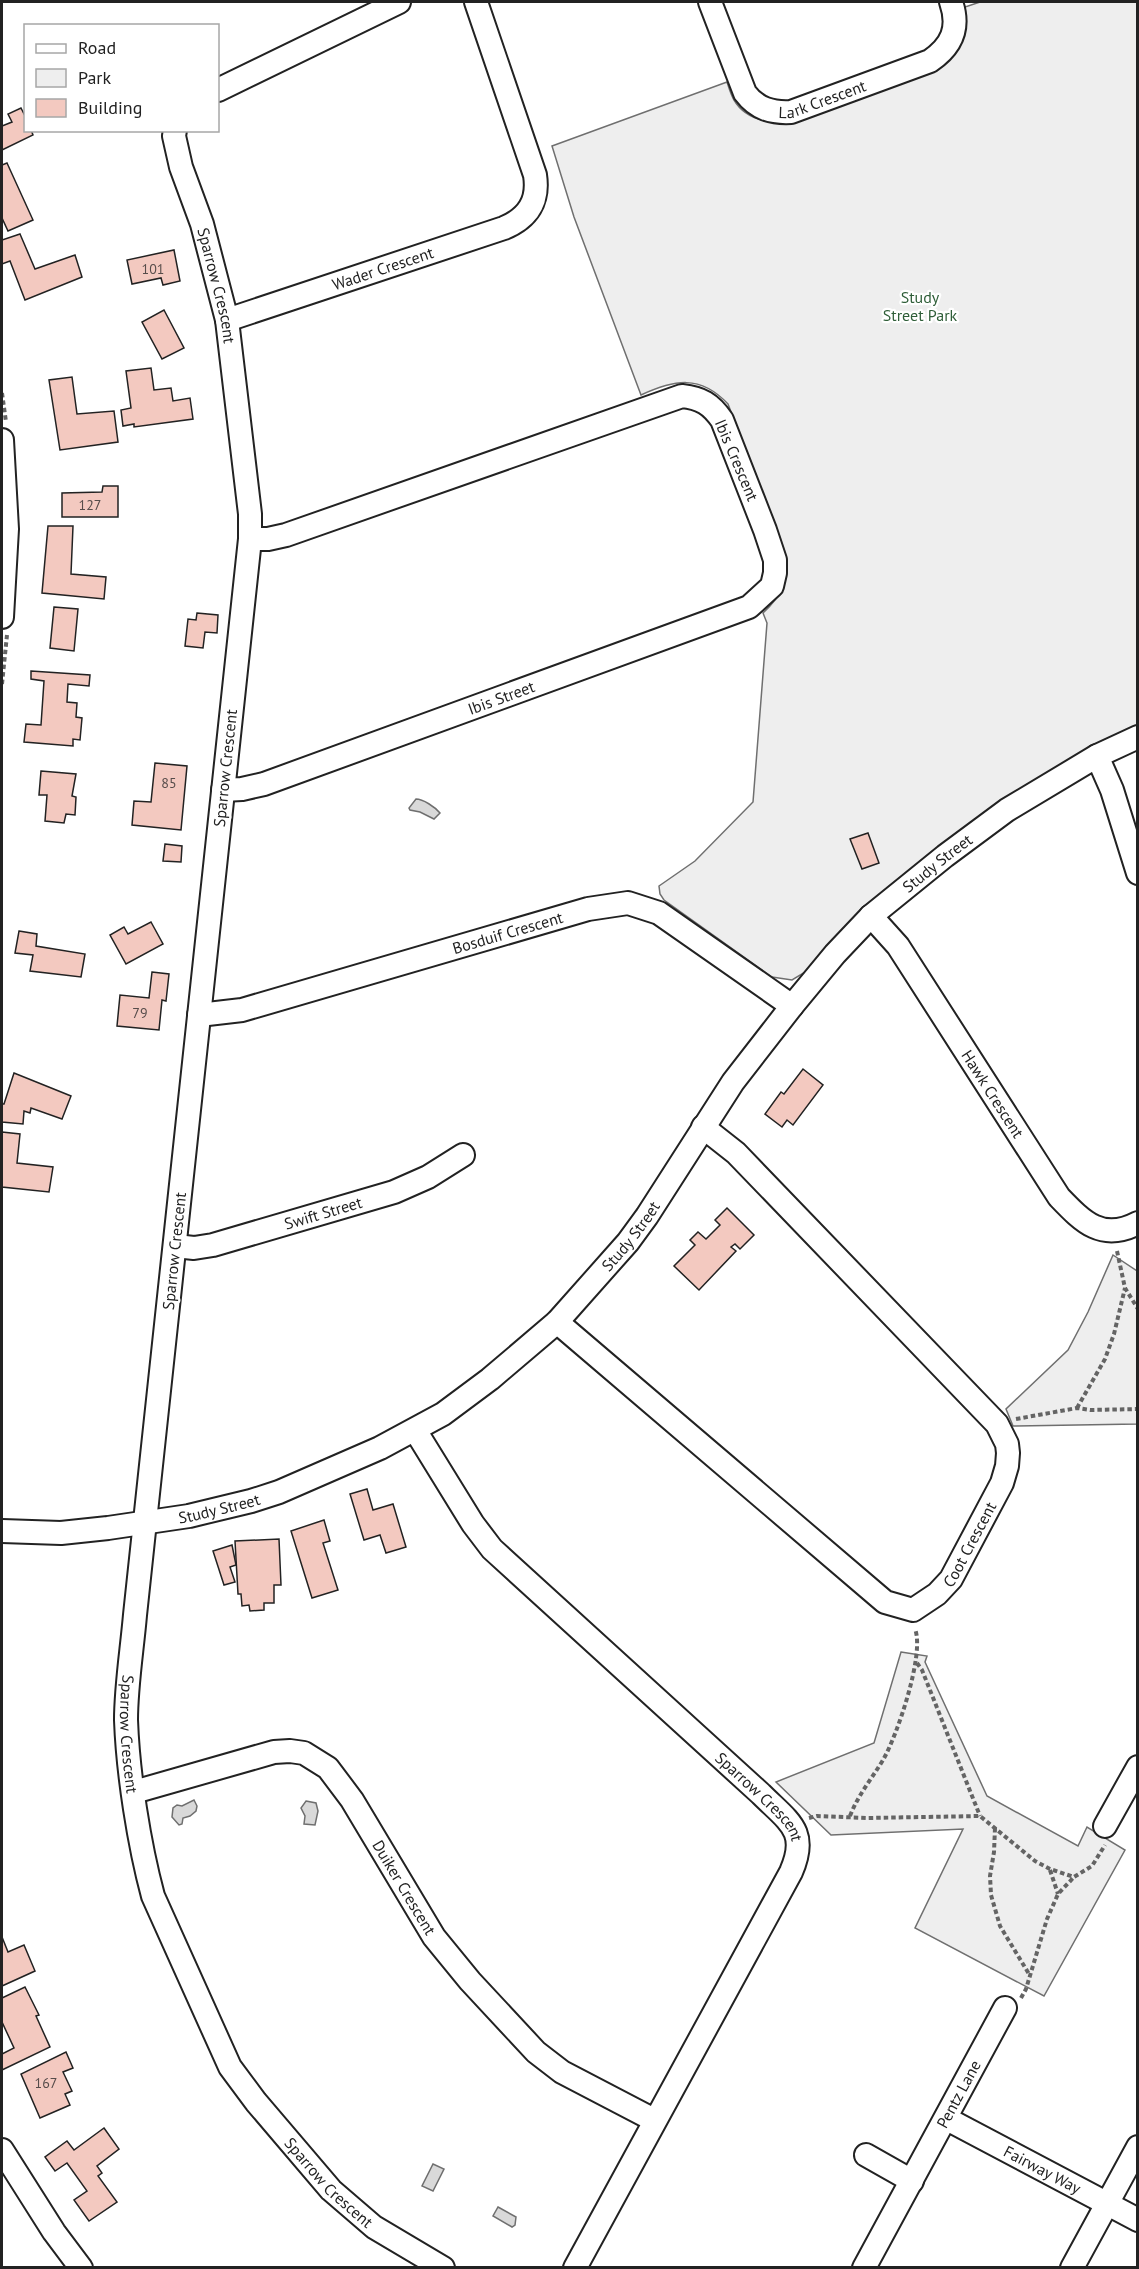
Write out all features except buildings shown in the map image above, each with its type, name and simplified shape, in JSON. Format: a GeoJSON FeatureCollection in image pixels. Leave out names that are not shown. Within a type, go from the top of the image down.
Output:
{"type":"FeatureCollection","features":[{"type":"Feature","properties":{"kind":"street"},"geometry":{"type":"LineString","coordinates":[[219,90],[399,2]]}},
{"type":"Feature","properties":{"kind":"street","name":"Wader Crescent"},"geometry":{"type":"LineString","coordinates":[[227,320],[504,228],[516,223],[532,208],[537,183],[476,2]]}},
{"type":"Feature","properties":{"kind":"street","name":"Lark Crescent"},"geometry":{"type":"LineString","coordinates":[[710,2],[745,93],[751,101],[763,109],[778,113],[791,111],[930,61],[943,52],[954,33],[956,18],[951,2]]}},
{"type":"Feature","properties":{"kind":"street","name":"Sparrow Crescent"},"geometry":{"type":"LineString","coordinates":[[175,132],[181,167],[202,224],[227,320],[250,514],[250,539],[135,1615],[126,1719],[134,1792],[146,1868],[153,1896],[230,2067],[256,2103],[331,2190],[374,2227],[443,2268]]}},
{"type":"Feature","properties":{"kind":"street","name":"Ibis Crescent"},"geometry":{"type":"LineString","coordinates":[[250,539],[268,539],[286,535],[682,396],[695,398],[714,408],[722,420],[775,560],[772,586]]}},
{"type":"Feature","properties":{"kind":"street"},"geometry":{"type":"LineString","coordinates":[[2,440],[7,529],[2,617]]}},
{"type":"Feature","properties":{"kind":"street","name":"Ibis Street"},"geometry":{"type":"LineString","coordinates":[[222,790],[242,789],[264,784],[700,626],[749,607],[772,586]]}},
{"type":"Feature","properties":{"kind":"street","name":"Study Street"},"geometry":{"type":"LineString","coordinates":[[2,1531],[61,1533],[146,1523],[198,1514],[279,1492],[414,1430],[465,1398],[557,1322],[628,1242],[734,1082],[792,1006],[835,954],[871,916],[1006,810],[1097,756],[1137,737]]}},
{"type":"Feature","properties":{"kind":"street"},"geometry":{"type":"LineString","coordinates":[[1097,756],[1112,790],[1137,873]]}},
{"type":"Feature","properties":{"kind":"street","name":"Bosduif Crescent"},"geometry":{"type":"LineString","coordinates":[[199,1015],[242,1010],[588,909],[628,903],[659,913],[792,1006]]}},
{"type":"Feature","properties":{"kind":"street","name":"Hawk Crescent"},"geometry":{"type":"LineString","coordinates":[[871,916],[898,946],[1059,1197],[1082,1221],[1112,1232]]}},
{"type":"Feature","properties":{"kind":"street","name":"Coot Crescent"},"geometry":{"type":"LineString","coordinates":[[703,1127],[736,1153],[989,1413],[1007,1444],[1007,1466],[1002,1484],[951,1579],[938,1594],[912,1610]]}},
{"type":"Feature","properties":{"kind":"street","name":"Swift Street"},"geometry":{"type":"LineString","coordinates":[[175,1246],[194,1248],[213,1245],[394,1192],[428,1178],[463,1155]]}},
{"type":"Feature","properties":{"kind":"street"},"geometry":{"type":"LineString","coordinates":[[1112,1232],[1128,1228],[1137,1222]]}},
{"type":"Feature","properties":{"kind":"street"},"geometry":{"type":"LineString","coordinates":[[557,1322],[885,1602],[912,1610]]}},
{"type":"Feature","properties":{"kind":"street","name":"Sparrow Crescent"},"geometry":{"type":"LineString","coordinates":[[414,1430],[467,1516],[492,1549],[790,1823],[797,1834],[798,1856],[791,1872],[575,2268]]}},
{"type":"Feature","properties":{"kind":"street","name":"Duiker Crescent"},"geometry":{"type":"LineString","coordinates":[[134,1792],[274,1752],[304,1753],[316,1760],[328,1768],[352,1800],[434,1937],[515,2030],[548,2063],[654,2120]]}},
{"type":"Feature","properties":{"kind":"street"},"geometry":{"type":"LineString","coordinates":[[1106,1834],[1136,1774]]}},
{"type":"Feature","properties":{"kind":"street","name":"Pentz Lane"},"geometry":{"type":"LineString","coordinates":[[864,2268],[947,2119],[1005,2008]]}},
{"type":"Feature","properties":{"kind":"street","name":"Fairway Way"},"geometry":{"type":"LineString","coordinates":[[947,2119],[1137,2220]]}},
{"type":"Feature","properties":{"kind":"street"},"geometry":{"type":"LineString","coordinates":[[1072,2268],[1137,2147]]}},
{"type":"Feature","properties":{"kind":"street"},"geometry":{"type":"LineString","coordinates":[[2,2150],[54,2232],[81,2268]]}},
{"type":"Feature","properties":{"kind":"street"},"geometry":{"type":"LineString","coordinates":[[866,2155],[912,2181]]}},
{"type":"Feature","properties":{"kind":"path"},"geometry":{"type":"LineString","coordinates":[[1112,1232],[1125,1288],[1137,1309]]}},
{"type":"Feature","properties":{"kind":"path"},"geometry":{"type":"LineString","coordinates":[[1077,1408],[1105,1359],[1114,1334],[1125,1288]]}},
{"type":"Feature","properties":{"kind":"path"},"geometry":{"type":"LineString","coordinates":[[998,1426],[1021,1417],[1077,1408],[1137,1409]]}},
{"type":"Feature","properties":{"kind":"path"},"geometry":{"type":"LineString","coordinates":[[850,1816],[857,1798],[884,1759],[917,1663],[918,1637],[912,1620],[912,1610]]}},
{"type":"Feature","properties":{"kind":"path"},"geometry":{"type":"LineString","coordinates":[[917,1663],[922,1670],[980,1816],[1029,1856],[1050,1869],[1074,1877]]}},
{"type":"Feature","properties":{"kind":"path"},"geometry":{"type":"LineString","coordinates":[[790,1823],[817,1816],[867,1818],[980,1816]]}},
{"type":"Feature","properties":{"kind":"path"},"geometry":{"type":"LineString","coordinates":[[995,1828],[990,1876],[991,1895],[1000,1926],[1010,1946],[1030,1974],[1047,1919],[1058,1894],[1074,1877],[1092,1866],[1106,1834]]}},
{"type":"Feature","properties":{"kind":"path"},"geometry":{"type":"LineString","coordinates":[[1050,1869],[1058,1894]]}},
{"type":"Feature","properties":{"kind":"green space","name":"Study Street Park"},"geometry":{"type":"Polygon","coordinates":[[[980,2],[1137,2],[1137,726],[1092,746],[995,806],[807,971],[792,980],[772,977],[664,900],[659,886],[695,861],[753,802],[767,623],[763,613],[775,600],[782,587],[785,555],[728,404],[718,394],[697,384],[676,383],[641,395],[574,217],[552,146],[727,82],[733,98],[746,113],[772,122],[798,120],[936,70],[952,57],[961,43],[965,7],[980,2]]]}},
{"type":"Feature","properties":{"kind":"green space"},"geometry":{"type":"Polygon","coordinates":[[[1113,1255],[1137,1271],[1137,1424],[1013,1426],[1006,1409],[1068,1350],[1088,1312],[1113,1255]]]}},
{"type":"Feature","properties":{"kind":"green space"},"geometry":{"type":"Polygon","coordinates":[[[901,1652],[927,1656],[925,1662],[987,1796],[1078,1846],[1087,1827],[1125,1850],[1044,1996],[915,1928],[963,1829],[831,1835],[776,1782],[874,1743],[901,1652]]]}},
{"type":"Feature","properties":{"kind":"shaded area"},"geometry":{"type":"Polygon","coordinates":[[[416,799],[429,804],[440,813],[434,819],[410,810],[409,808],[416,799]]]}},
{"type":"Feature","properties":{"kind":"shaded area"},"geometry":{"type":"Polygon","coordinates":[[[194,1800],[197,1806],[196,1811],[183,1818],[182,1824],[179,1825],[172,1817],[173,1808],[194,1800]]]}},
{"type":"Feature","properties":{"kind":"shaded area"},"geometry":{"type":"Polygon","coordinates":[[[306,1801],[316,1803],[318,1811],[315,1825],[304,1824],[305,1816],[301,1808],[306,1801]]]}},
{"type":"Feature","properties":{"kind":"shaded area"},"geometry":{"type":"Polygon","coordinates":[[[433,2164],[444,2169],[433,2191],[422,2186],[433,2164]]]}},
{"type":"Feature","properties":{"kind":"shaded area"},"geometry":{"type":"Polygon","coordinates":[[[498,2207],[516,2217],[515,2225],[512,2227],[493,2216],[498,2207]]]}}]}
